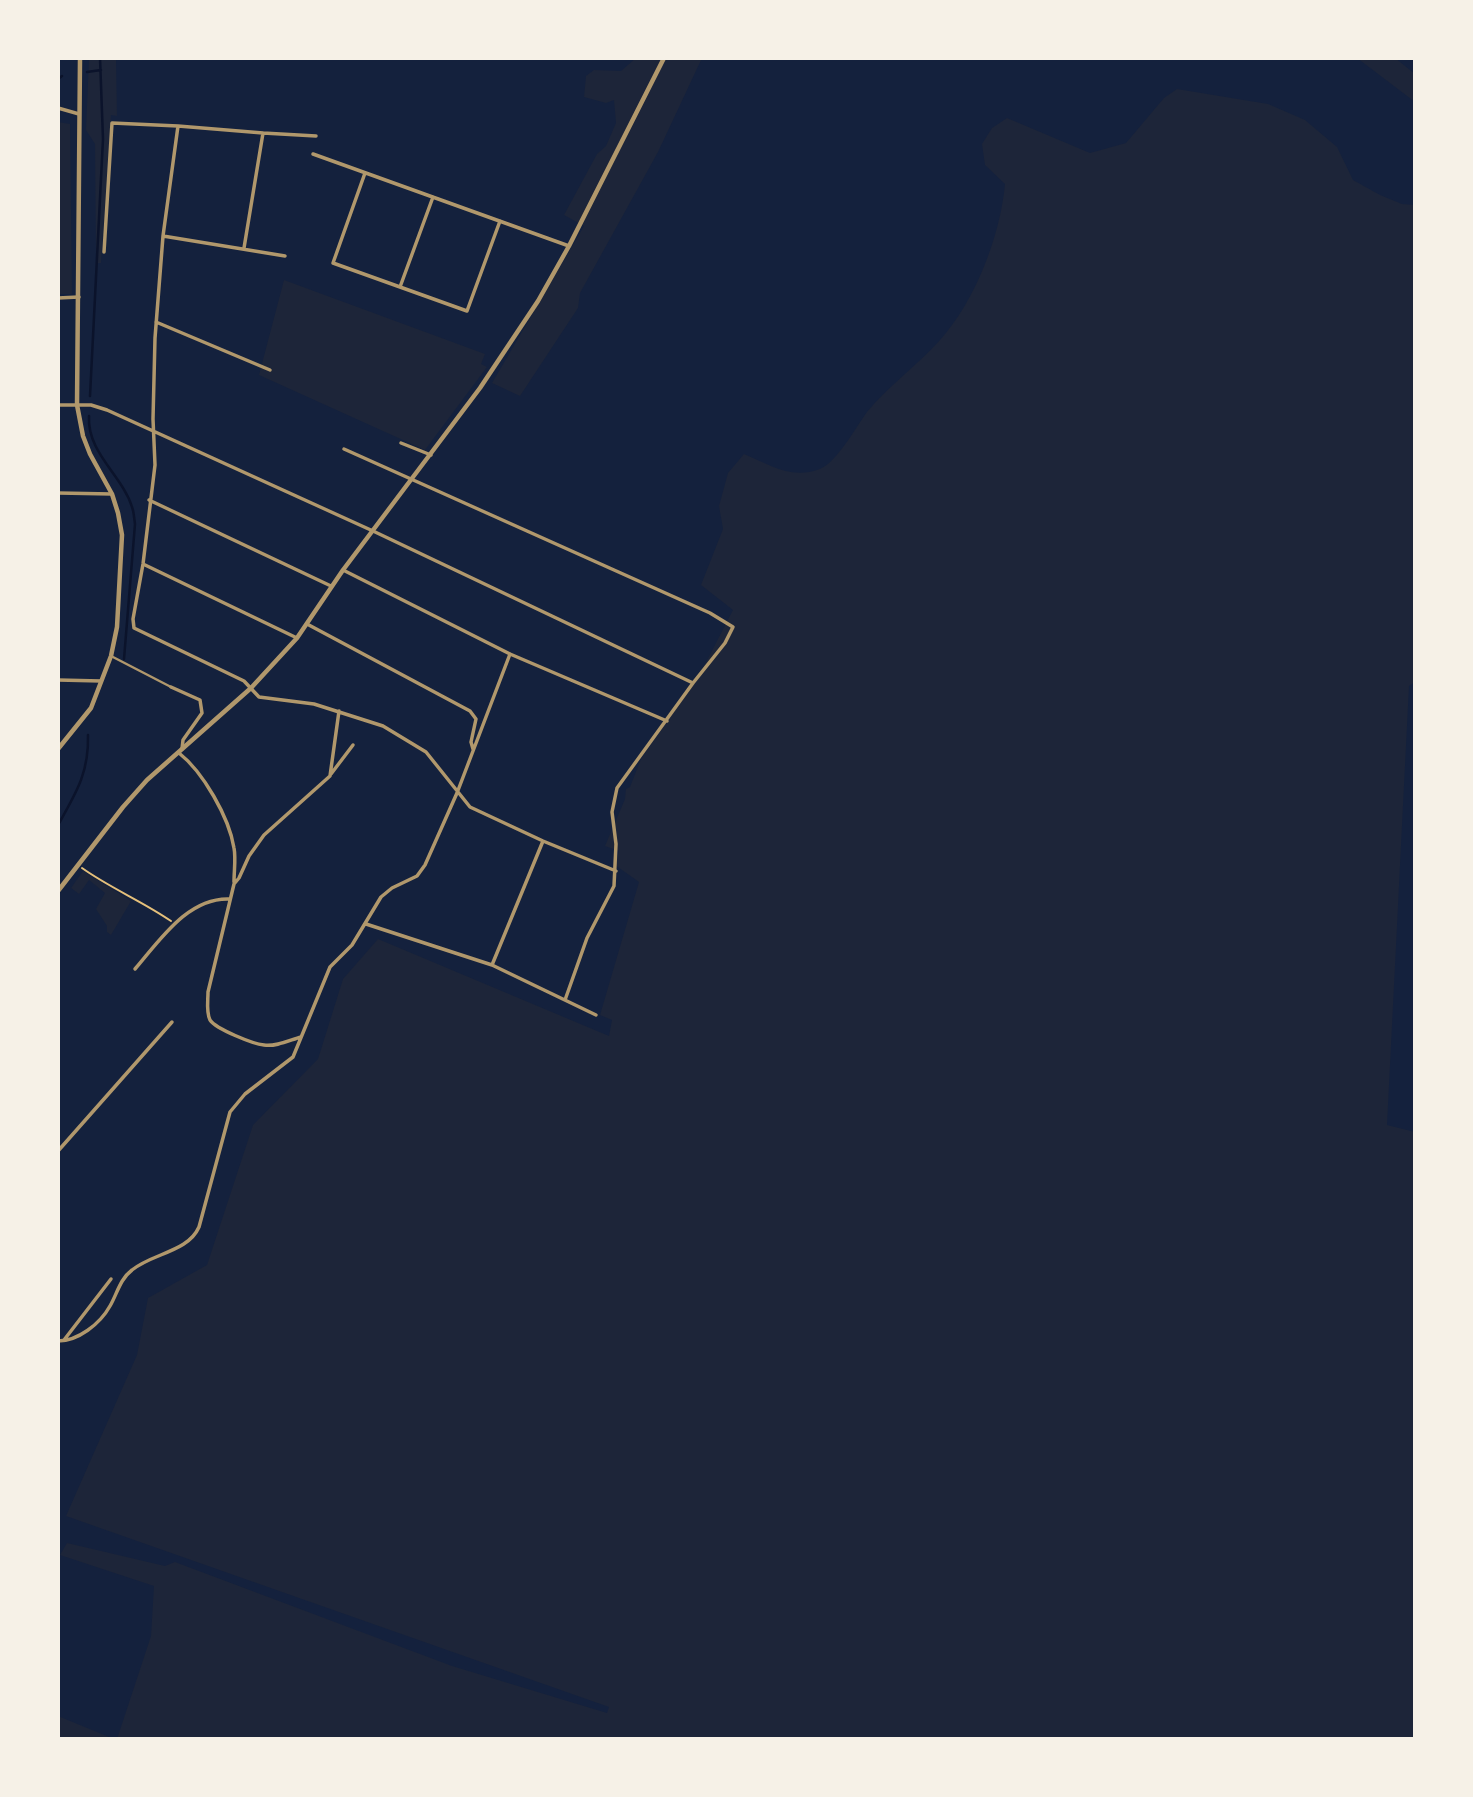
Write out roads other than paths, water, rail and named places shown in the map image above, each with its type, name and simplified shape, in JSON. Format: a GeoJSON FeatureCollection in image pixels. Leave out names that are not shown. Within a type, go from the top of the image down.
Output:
{"type":"FeatureCollection","features":[{"type":"Feature","properties":{"kind":"street"},"geometry":{"type":"LineString","coordinates":[[58,749],[84,719],[103,681],[111,656],[117,627],[122,535],[112,494],[83,436],[77,405],[80,58]]}},
{"type":"Feature","properties":{"kind":"street"},"geometry":{"type":"LineString","coordinates":[[58,891],[147,780],[251,688],[296,638],[343,570],[431,455],[532,310],[569,246],[664,58]]}},
{"type":"Feature","properties":{"kind":"street"},"geometry":{"type":"LineString","coordinates":[[58,108],[79,114]]}},
{"type":"Feature","properties":{"kind":"street"},"geometry":{"type":"LineString","coordinates":[[104,252],[111,123],[316,136]]}},
{"type":"Feature","properties":{"kind":"street"},"geometry":{"type":"LineString","coordinates":[[178,126],[163,236],[156,321],[155,465],[143,564],[133,619],[134,628],[244,681],[259,697],[314,704],[383,726],[426,752],[457,793],[473,808],[617,872]]}},
{"type":"Feature","properties":{"kind":"street"},"geometry":{"type":"LineString","coordinates":[[244,248],[263,133]]}},
{"type":"Feature","properties":{"kind":"street"},"geometry":{"type":"LineString","coordinates":[[313,154],[569,246]]}},
{"type":"Feature","properties":{"kind":"street"},"geometry":{"type":"LineString","coordinates":[[365,173],[333,263],[467,311],[500,221]]}},
{"type":"Feature","properties":{"kind":"street"},"geometry":{"type":"LineString","coordinates":[[400,287],[433,197]]}},
{"type":"Feature","properties":{"kind":"street"},"geometry":{"type":"LineString","coordinates":[[163,236],[285,256]]}},
{"type":"Feature","properties":{"kind":"street"},"geometry":{"type":"LineString","coordinates":[[58,298],[79,298]]}},
{"type":"Feature","properties":{"kind":"street"},"geometry":{"type":"LineString","coordinates":[[156,321],[271,370]]}},
{"type":"Feature","properties":{"kind":"street"},"geometry":{"type":"LineString","coordinates":[[58,405],[92,405],[107,410],[373,531],[693,682]]}},
{"type":"Feature","properties":{"kind":"street"},"geometry":{"type":"LineString","coordinates":[[401,443],[431,455]]}},
{"type":"Feature","properties":{"kind":"street"},"geometry":{"type":"LineString","coordinates":[[344,449],[710,613],[733,627],[725,643],[693,682],[617,788],[612,813],[617,872],[614,886],[587,939],[565,1000]]}},
{"type":"Feature","properties":{"kind":"street"},"geometry":{"type":"LineString","coordinates":[[58,493],[112,494]]}},
{"type":"Feature","properties":{"kind":"street"},"geometry":{"type":"LineString","coordinates":[[149,500],[333,587]]}},
{"type":"Feature","properties":{"kind":"street"},"geometry":{"type":"LineString","coordinates":[[143,564],[296,638]]}},
{"type":"Feature","properties":{"kind":"street"},"geometry":{"type":"LineString","coordinates":[[343,570],[509,653],[667,721]]}},
{"type":"Feature","properties":{"kind":"street"},"geometry":{"type":"LineString","coordinates":[[307,624],[470,711],[476,719],[471,742],[473,751]]}},
{"type":"Feature","properties":{"kind":"street"},"geometry":{"type":"LineString","coordinates":[[60,1341],[78,1336],[93,1326],[109,1307],[131,1270],[151,1258],[185,1244],[194,1236],[199,1227],[230,1111],[244,1094],[292,1058],[328,970],[352,945],[386,892],[413,878],[424,867],[457,793],[509,653]]}},
{"type":"Feature","properties":{"kind":"street"},"geometry":{"type":"LineString","coordinates":[[111,656],[200,700],[202,713],[183,740],[180,752]]}},
{"type":"Feature","properties":{"kind":"street"},"geometry":{"type":"LineString","coordinates":[[58,680],[103,681]]}},
{"type":"Feature","properties":{"kind":"street"},"geometry":{"type":"LineString","coordinates":[[330,776],[339,711]]}},
{"type":"Feature","properties":{"kind":"street"},"geometry":{"type":"LineString","coordinates":[[234,884],[264,835],[330,776],[353,745]]}},
{"type":"Feature","properties":{"kind":"street"},"geometry":{"type":"LineString","coordinates":[[180,752],[201,776],[219,807],[234,848],[234,884],[208,992],[210,1020],[219,1029],[264,1045],[301,1037]]}},
{"type":"Feature","properties":{"kind":"street"},"geometry":{"type":"LineString","coordinates":[[492,965],[543,841]]}},
{"type":"Feature","properties":{"kind":"street"},"geometry":{"type":"LineString","coordinates":[[135,969],[174,923],[186,914],[218,898],[230,899]]}},
{"type":"Feature","properties":{"kind":"street"},"geometry":{"type":"LineString","coordinates":[[366,924],[492,965],[596,1015]]}},
{"type":"Feature","properties":{"kind":"street"},"geometry":{"type":"LineString","coordinates":[[58,1151],[172,1022]]}},
{"type":"Feature","properties":{"kind":"street"},"geometry":{"type":"LineString","coordinates":[[60,1341],[111,1279]]}},
{"type":"Feature","properties":{"kind":"waterway"},"geometry":{"type":"LineString","coordinates":[[90,396],[103,139],[100,58]]}},
{"type":"Feature","properties":{"kind":"waterway"},"geometry":{"type":"LineString","coordinates":[[87,72],[101,70]]}},
{"type":"Feature","properties":{"kind":"waterway"},"geometry":{"type":"LineString","coordinates":[[58,79],[62,76]]}},
{"type":"Feature","properties":{"kind":"waterway"},"geometry":{"type":"LineString","coordinates":[[89,416],[93,441],[121,484],[134,515],[124,659]]}},
{"type":"Feature","properties":{"kind":"waterway"},"geometry":{"type":"LineString","coordinates":[[58,825],[84,772],[88,735]]}}]}
